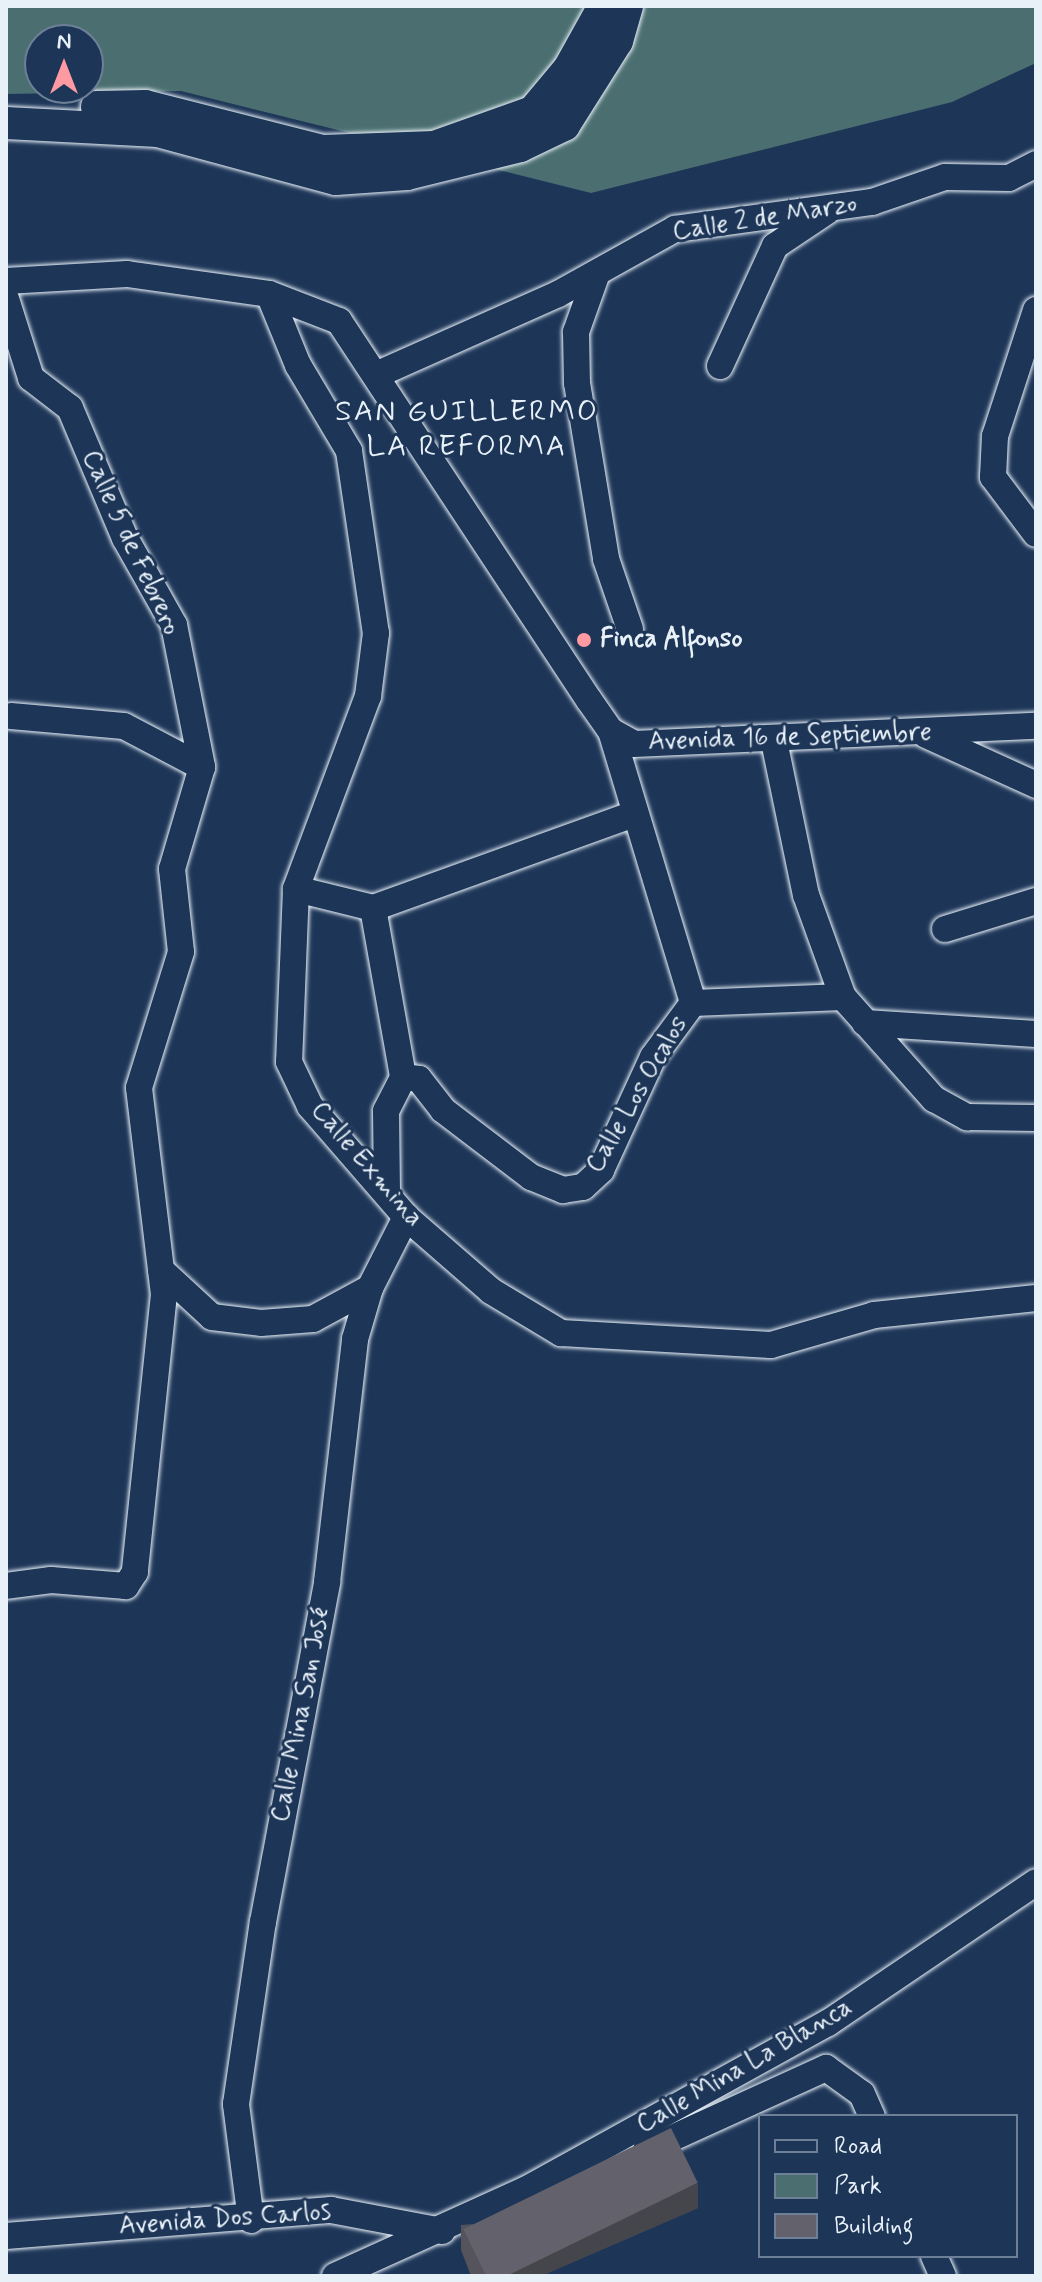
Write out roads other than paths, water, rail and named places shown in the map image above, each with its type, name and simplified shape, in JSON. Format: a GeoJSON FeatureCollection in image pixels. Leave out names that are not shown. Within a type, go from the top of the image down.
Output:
{"type":"FeatureCollection","features":[{"type":"Feature","properties":{"kind":"main road"},"geometry":{"type":"LineString","coordinates":[[6,111],[145,106],[323,151],[434,147],[533,112],[569,69],[604,6]]}},
{"type":"Feature","properties":{"kind":"main road"},"geometry":{"type":"LineString","coordinates":[[6,123],[158,131],[336,179],[407,174],[520,146],[564,125],[617,41],[627,6]]}},
{"type":"Feature","properties":{"kind":"street","name":"Calle 2 de Marzo"},"geometry":{"type":"LineString","coordinates":[[376,375],[597,273],[675,229],[830,209],[945,177],[1009,178],[1036,164]]}},
{"type":"Feature","properties":{"kind":"street"},"geometry":{"type":"LineString","coordinates":[[720,366],[775,246],[830,209]]}},
{"type":"Feature","properties":{"kind":"street"},"geometry":{"type":"LineString","coordinates":[[597,273],[576,332],[577,383],[606,559],[630,629]]}},
{"type":"Feature","properties":{"kind":"street","name":"Avenida 16 de Septiembre"},"geometry":{"type":"LineString","coordinates":[[6,281],[127,274],[269,294],[339,321],[611,731],[657,749],[1036,726]]}},
{"type":"Feature","properties":{"kind":"street","name":"Calle Exmina"},"geometry":{"type":"LineString","coordinates":[[269,294],[298,365],[349,451],[376,633],[368,696],[296,889],[289,1062],[310,1106],[406,1217],[491,1291],[561,1333],[597,1339],[718,1337],[771,1345],[874,1315],[1036,1298]]}},
{"type":"Feature","properties":{"kind":"street","name":"Calle 5 de Febrero"},"geometry":{"type":"LineString","coordinates":[[6,299],[31,378],[70,408],[125,538],[174,625],[202,767],[172,869],[181,952],[139,1088],[161,1270]]}},
{"type":"Feature","properties":{"kind":"street"},"geometry":{"type":"LineString","coordinates":[[1036,310],[995,436],[993,477],[1036,534]]}},
{"type":"Feature","properties":{"kind":"street"},"geometry":{"type":"LineString","coordinates":[[11,716],[124,726],[202,767]]}},
{"type":"Feature","properties":{"kind":"street"},"geometry":{"type":"LineString","coordinates":[[611,731],[631,815],[693,1003]]}},
{"type":"Feature","properties":{"kind":"street"},"geometry":{"type":"LineString","coordinates":[[921,733],[1036,785]]}},
{"type":"Feature","properties":{"kind":"street"},"geometry":{"type":"LineString","coordinates":[[774,741],[806,895],[843,997],[945,1105],[967,1117],[1036,1118]]}},
{"type":"Feature","properties":{"kind":"street"},"geometry":{"type":"LineString","coordinates":[[296,889],[373,908],[631,815]]}},
{"type":"Feature","properties":{"kind":"street"},"geometry":{"type":"LineString","coordinates":[[945,929],[1036,901]]}},
{"type":"Feature","properties":{"kind":"street"},"geometry":{"type":"LineString","coordinates":[[373,908],[403,1077],[386,1111],[387,1192]]}},
{"type":"Feature","properties":{"kind":"street","name":"Calle Los Ocalos"},"geometry":{"type":"LineString","coordinates":[[403,1077],[419,1079],[443,1110],[531,1177],[563,1190],[583,1187],[601,1170],[653,1057],[693,1003],[843,997]]}},
{"type":"Feature","properties":{"kind":"street"},"geometry":{"type":"LineString","coordinates":[[865,1023],[1036,1034]]}},
{"type":"Feature","properties":{"kind":"street","name":"Calle Mina San José"},"geometry":{"type":"LineString","coordinates":[[251,2220],[236,2104],[327,1582],[355,1339],[370,1288],[406,1217]]}},
{"type":"Feature","properties":{"kind":"street"},"geometry":{"type":"LineString","coordinates":[[161,1270],[212,1317],[261,1323],[313,1319],[370,1288]]}},
{"type":"Feature","properties":{"kind":"street"},"geometry":{"type":"LineString","coordinates":[[6,1586],[51,1580],[126,1586],[135,1572],[161,1270]]}},
{"type":"Feature","properties":{"kind":"street","name":"Calle Mina La Blanca"},"geometry":{"type":"LineString","coordinates":[[335,2276],[378,2268],[828,2023],[1036,1882]]}},
{"type":"Feature","properties":{"kind":"street"},"geometry":{"type":"LineString","coordinates":[[525,2190],[661,2144],[826,2068],[862,2094],[871,2114]]}},
{"type":"Feature","properties":{"kind":"street","name":"Avenida Dos Carlos"},"geometry":{"type":"LineString","coordinates":[[6,2236],[251,2220],[331,2210],[442,2231]]}},
{"type":"Feature","properties":{"kind":"place","name":"Finca Alfonso"},"geometry":{"type":"Point","coordinates":[584,640]}},
{"type":"Feature","properties":{"kind":"district","name":"SAN GUILLERMO LA REFORMA"},"geometry":{"type":"Point","coordinates":[467,429]}}]}
